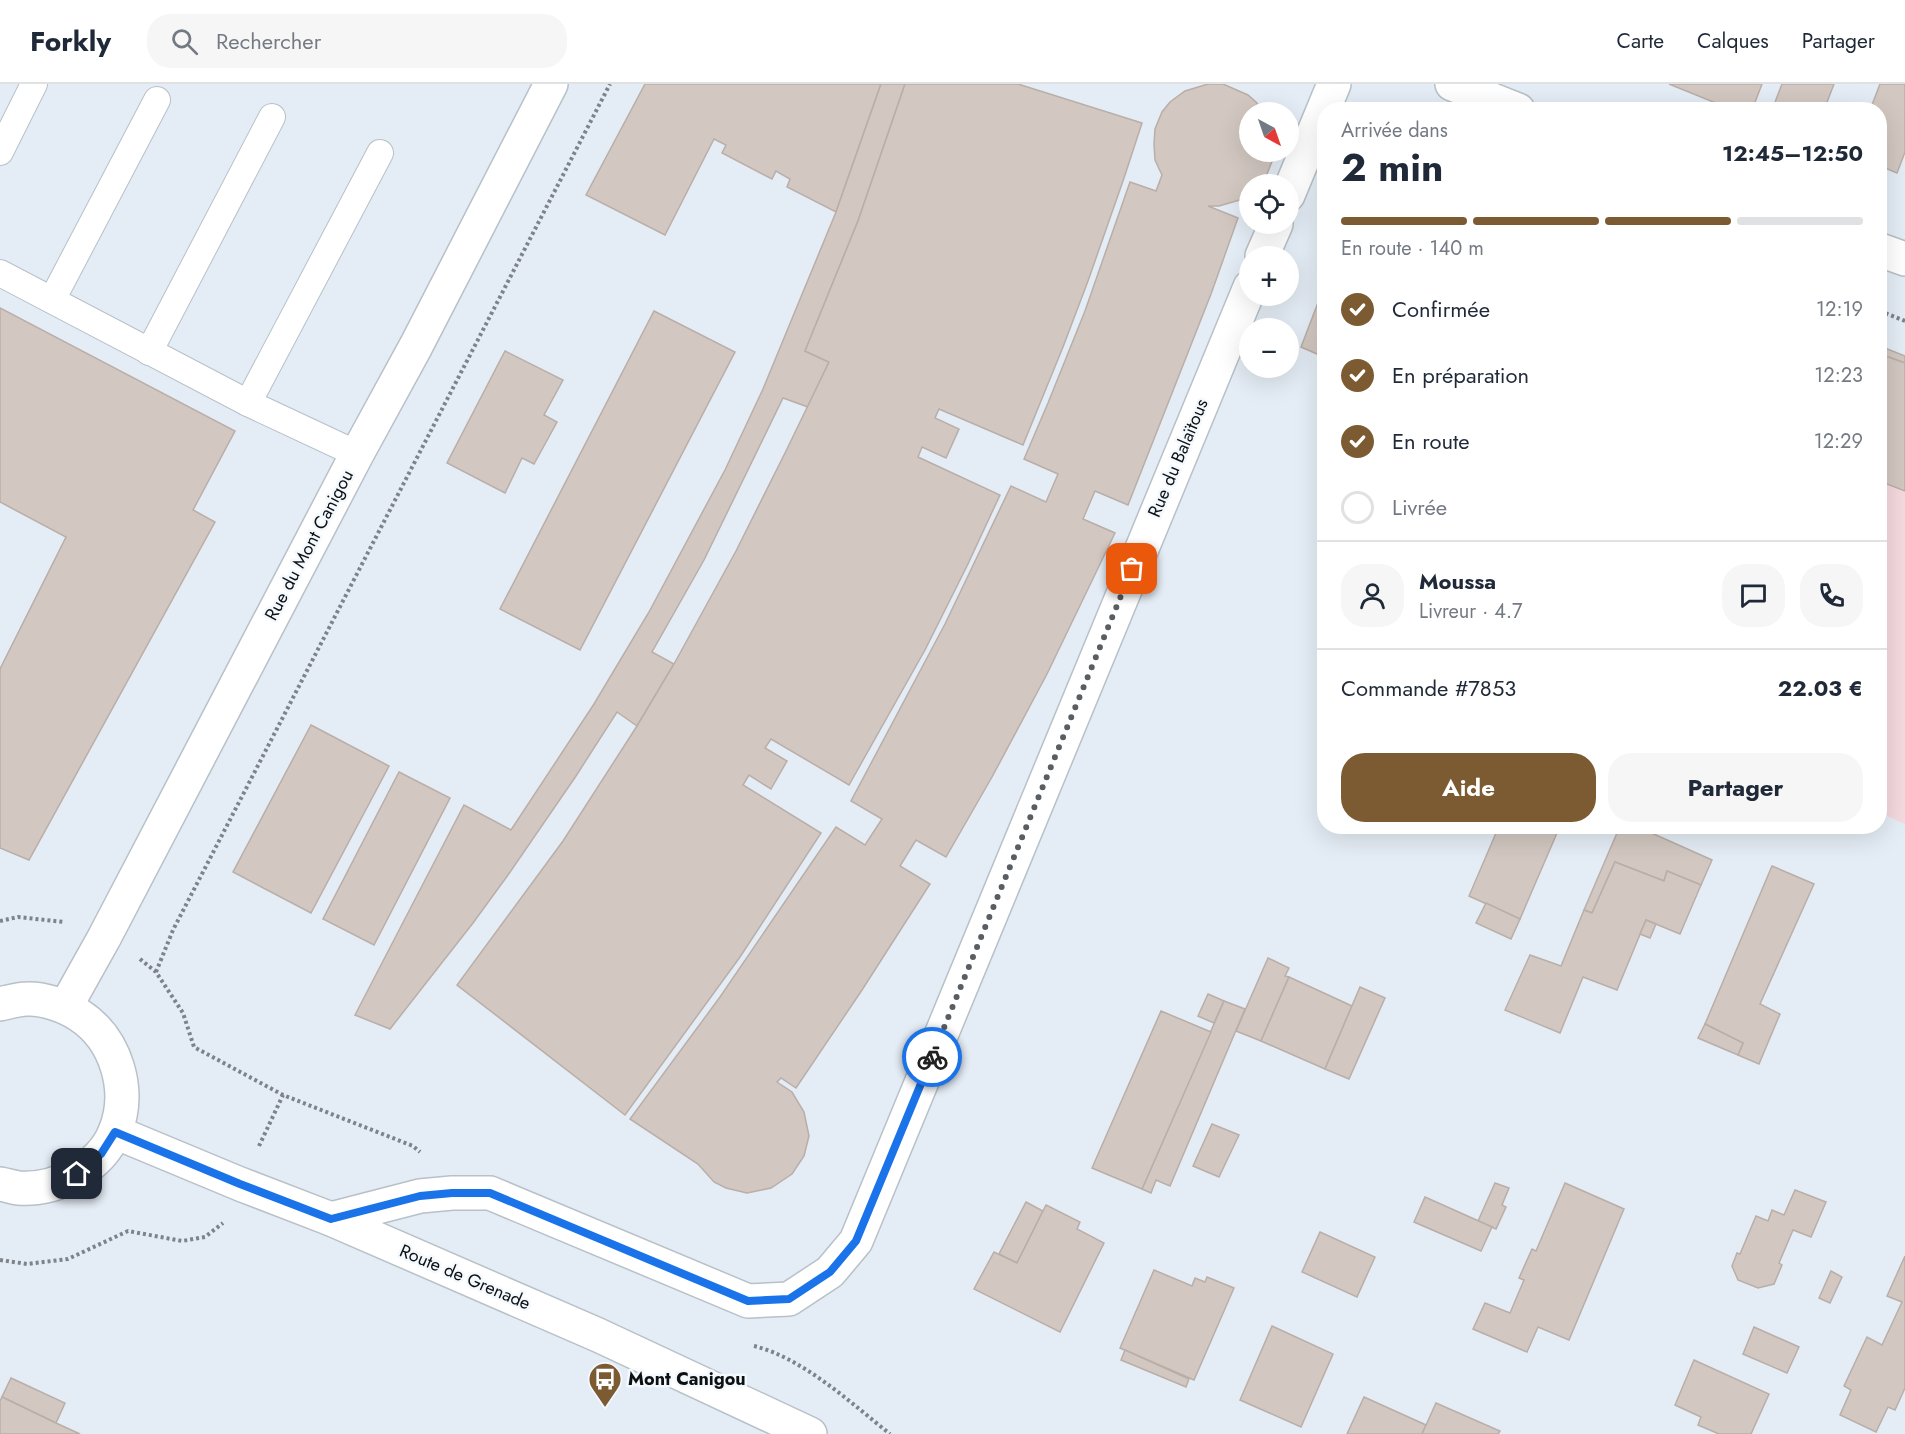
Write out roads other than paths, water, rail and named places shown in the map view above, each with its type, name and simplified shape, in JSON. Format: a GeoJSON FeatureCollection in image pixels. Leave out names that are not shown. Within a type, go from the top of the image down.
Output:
{"type":"FeatureCollection","features":[{"type":"Feature","properties":{"kind":"street","name":"Rue du Mont Canigou"},"geometry":{"type":"LineString","coordinates":[[66,1006],[416,346],[551,84]]}},
{"type":"Feature","properties":{"kind":"street"},"geometry":{"type":"LineString","coordinates":[[1327,102],[1334,84]]}},
{"type":"Feature","properties":{"kind":"street"},"geometry":{"type":"LineString","coordinates":[[1452,84],[1498,102]]}},
{"type":"Feature","properties":{"kind":"street"},"geometry":{"type":"LineString","coordinates":[[1297,174],[1317,125]]}},
{"type":"Feature","properties":{"kind":"street"},"geometry":{"type":"LineString","coordinates":[[1887,252],[1905,259]]}},
{"type":"Feature","properties":{"kind":"street","name":"Rue du Balaïtous"},"geometry":{"type":"LineString","coordinates":[[331,1219],[420,1196],[490,1193],[748,1301],[789,1299],[830,1272],[856,1241],[1185,439],[1242,306]]}},
{"type":"Feature","properties":{"kind":"street"},"geometry":{"type":"LineString","coordinates":[[0,1004],[29,999],[66,1006],[90,1022],[108,1044],[119,1070],[122,1099],[115,1132],[101,1154],[77,1174],[49,1186],[18,1188],[0,1184]]}},
{"type":"Feature","properties":{"kind":"street","name":"Route de Grenade"},"geometry":{"type":"LineString","coordinates":[[115,1132],[331,1219],[598,1335],[810,1434]]}},
{"type":"Feature","properties":{"kind":"lane"},"geometry":{"type":"LineString","coordinates":[[0,152],[33,84]]}},
{"type":"Feature","properties":{"kind":"lane"},"geometry":{"type":"LineString","coordinates":[[51,300],[157,100]]}},
{"type":"Feature","properties":{"kind":"lane"},"geometry":{"type":"LineString","coordinates":[[149,352],[272,117]]}},
{"type":"Feature","properties":{"kind":"lane"},"geometry":{"type":"LineString","coordinates":[[248,403],[380,153]]}},
{"type":"Feature","properties":{"kind":"lane"},"geometry":{"type":"LineString","coordinates":[[0,273],[248,403],[357,454]]}},
{"type":"Feature","properties":{"kind":"place","name":"Mont Canigou"},"geometry":{"type":"Point","coordinates":[605,1408]}}]}
